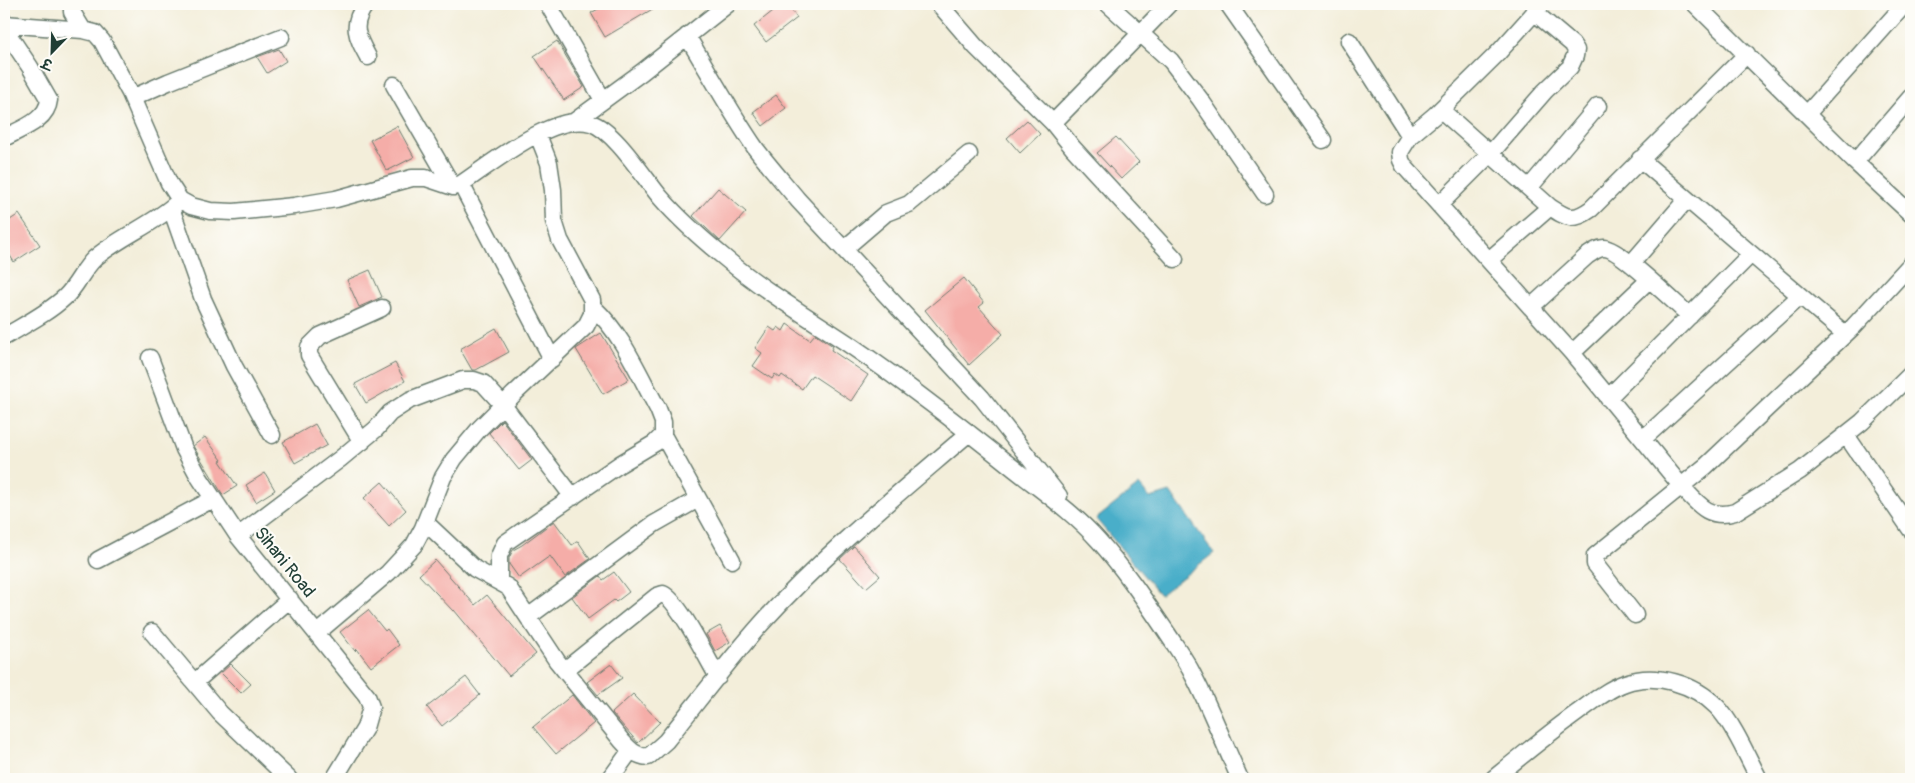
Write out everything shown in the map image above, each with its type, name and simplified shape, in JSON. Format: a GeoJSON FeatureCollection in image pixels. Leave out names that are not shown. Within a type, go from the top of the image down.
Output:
{"type":"FeatureCollection","features":[{"type":"Feature","properties":{"kind":"street"},"geometry":{"type":"LineString","coordinates":[[72,4],[72,12],[82,30]]}},
{"type":"Feature","properties":{"kind":"street"},"geometry":{"type":"LineString","coordinates":[[366,4],[356,26],[357,36],[368,57]]}},
{"type":"Feature","properties":{"kind":"street"},"geometry":{"type":"LineString","coordinates":[[548,4],[603,100]]}},
{"type":"Feature","properties":{"kind":"street"},"geometry":{"type":"LineString","coordinates":[[575,121],[728,4]]}},
{"type":"Feature","properties":{"kind":"street"},"geometry":{"type":"LineString","coordinates":[[939,4],[976,47],[1053,123],[1073,148],[1176,259]]}},
{"type":"Feature","properties":{"kind":"street"},"geometry":{"type":"LineString","coordinates":[[1108,4],[1160,50],[1181,73],[1265,194]]}},
{"type":"Feature","properties":{"kind":"street"},"geometry":{"type":"LineString","coordinates":[[1053,123],[1169,4]]}},
{"type":"Feature","properties":{"kind":"street"},"geometry":{"type":"LineString","coordinates":[[1228,4],[1323,140]]}},
{"type":"Feature","properties":{"kind":"street"},"geometry":{"type":"LineString","coordinates":[[1695,4],[1855,162],[1911,214]]}},
{"type":"Feature","properties":{"kind":"street"},"geometry":{"type":"LineString","coordinates":[[1807,114],[1905,4]]}},
{"type":"Feature","properties":{"kind":"street"},"geometry":{"type":"LineString","coordinates":[[1439,205],[1491,153],[1570,67],[1576,50],[1538,8],[1498,53],[1441,110],[1410,136],[1400,152],[1401,160],[1404,166],[1572,354],[1682,487],[1701,507],[1712,513],[1725,515],[1735,512],[1800,471],[1862,422],[1911,374]]}},
{"type":"Feature","properties":{"kind":"street"},"geometry":{"type":"LineString","coordinates":[[4,24],[82,30],[95,34],[102,41],[132,98],[169,183],[203,299],[234,366],[272,435]]}},
{"type":"Feature","properties":{"kind":"street"},"geometry":{"type":"LineString","coordinates":[[4,28],[35,74],[49,100],[46,112],[39,118],[4,138]]}},
{"type":"Feature","properties":{"kind":"street"},"geometry":{"type":"LineString","coordinates":[[687,36],[757,149],[798,200],[982,398],[1072,513],[1100,542],[1120,567],[1152,610],[1192,672],[1214,714],[1240,779]]}},
{"type":"Feature","properties":{"kind":"street"},"geometry":{"type":"LineString","coordinates":[[132,98],[281,37]]}},
{"type":"Feature","properties":{"kind":"street"},"geometry":{"type":"LineString","coordinates":[[1349,41],[1410,136]]}},
{"type":"Feature","properties":{"kind":"street"},"geometry":{"type":"LineString","coordinates":[[1441,110],[1550,206],[1571,217],[1580,217],[1591,209],[1746,54]]}},
{"type":"Feature","properties":{"kind":"street"},"geometry":{"type":"LineString","coordinates":[[394,85],[457,186],[552,359]]}},
{"type":"Feature","properties":{"kind":"street"},"geometry":{"type":"LineString","coordinates":[[1855,162],[1911,97]]}},
{"type":"Feature","properties":{"kind":"street"},"geometry":{"type":"LineString","coordinates":[[1530,188],[1598,106]]}},
{"type":"Feature","properties":{"kind":"street"},"geometry":{"type":"LineString","coordinates":[[4,337],[64,298],[76,284],[87,266],[96,257],[154,222],[176,204],[210,211],[234,212],[294,206],[336,199],[412,178],[426,178],[457,186],[520,144],[561,123],[575,121],[590,123],[601,128],[619,145],[662,200],[726,259],[773,294],[894,376],[1072,513]]}},
{"type":"Feature","properties":{"kind":"street"},"geometry":{"type":"LineString","coordinates":[[538,135],[549,163],[553,190],[554,221],[560,240],[592,300],[594,308],[606,319],[617,335],[658,409],[663,422],[663,435],[732,560]]}},
{"type":"Feature","properties":{"kind":"street"},"geometry":{"type":"LineString","coordinates":[[844,249],[886,213],[908,204],[969,154]]}},
{"type":"Feature","properties":{"kind":"street"},"geometry":{"type":"LineString","coordinates":[[1640,159],[1845,334]]}},
{"type":"Feature","properties":{"kind":"street"},"geometry":{"type":"LineString","coordinates":[[1631,264],[1686,199]]}},
{"type":"Feature","properties":{"kind":"street"},"geometry":{"type":"LineString","coordinates":[[1489,260],[1550,206]]}},
{"type":"Feature","properties":{"kind":"street"},"geometry":{"type":"LineString","coordinates":[[1531,307],[1596,249],[1605,248],[1613,250],[1631,264],[1690,316]]}},
{"type":"Feature","properties":{"kind":"street"},"geometry":{"type":"LineString","coordinates":[[1608,398],[1752,254]]}},
{"type":"Feature","properties":{"kind":"street"},"geometry":{"type":"LineString","coordinates":[[1635,615],[1595,564],[1594,556],[1682,487],[1713,460],[1845,334],[1884,295],[1911,264]]}},
{"type":"Feature","properties":{"kind":"street"},"geometry":{"type":"LineString","coordinates":[[1572,354],[1649,280]]}},
{"type":"Feature","properties":{"kind":"street"},"geometry":{"type":"LineString","coordinates":[[1643,439],[1800,296]]}},
{"type":"Feature","properties":{"kind":"street"},"geometry":{"type":"LineString","coordinates":[[362,442],[309,355],[309,347],[320,336],[382,308]]}},
{"type":"Feature","properties":{"kind":"street"},"geometry":{"type":"LineString","coordinates":[[317,633],[388,573],[414,545],[443,477],[454,459],[502,405],[586,326],[594,308]]}},
{"type":"Feature","properties":{"kind":"street","name":"Sihani Road"},"geometry":{"type":"LineString","coordinates":[[150,358],[184,449],[213,499],[238,536],[368,696],[371,707],[365,728],[334,779]]}},
{"type":"Feature","properties":{"kind":"street"},"geometry":{"type":"LineString","coordinates":[[238,536],[362,442],[390,412],[410,400],[464,380],[474,380],[483,383],[573,497]]}},
{"type":"Feature","properties":{"kind":"street"},"geometry":{"type":"LineString","coordinates":[[425,522],[475,568],[508,586],[565,670],[631,750],[640,756],[648,756],[656,752],[762,623],[810,574],[868,520],[969,433]]}},
{"type":"Feature","properties":{"kind":"street"},"geometry":{"type":"LineString","coordinates":[[500,581],[499,556],[505,543],[620,464],[655,443],[663,435]]}},
{"type":"Feature","properties":{"kind":"street"},"geometry":{"type":"LineString","coordinates":[[1846,435],[1911,530]]}},
{"type":"Feature","properties":{"kind":"street"},"geometry":{"type":"LineString","coordinates":[[98,560],[213,499]]}},
{"type":"Feature","properties":{"kind":"street"},"geometry":{"type":"LineString","coordinates":[[528,617],[654,524],[698,499]]}},
{"type":"Feature","properties":{"kind":"street"},"geometry":{"type":"LineString","coordinates":[[565,670],[657,596],[663,594],[668,596],[678,607],[718,677]]}},
{"type":"Feature","properties":{"kind":"street"},"geometry":{"type":"LineString","coordinates":[[195,682],[290,599]]}},
{"type":"Feature","properties":{"kind":"street"},"geometry":{"type":"LineString","coordinates":[[152,632],[220,713],[289,779]]}},
{"type":"Feature","properties":{"kind":"street"},"geometry":{"type":"LineString","coordinates":[[1493,779],[1594,700],[1626,682],[1644,679],[1664,680],[1683,684],[1701,694],[1718,707],[1760,779]]}},
{"type":"Feature","properties":{"kind":"street"},"geometry":{"type":"LineString","coordinates":[[610,779],[631,750]]}},
{"type":"Feature","properties":{"kind":"water"},"geometry":{"type":"Polygon","coordinates":[[[1139,485],[1150,498],[1170,492],[1214,553],[1160,595],[1096,519],[1139,485]]]}},
{"type":"Feature","properties":{"kind":"building"},"geometry":{"type":"Polygon","coordinates":[[[607,4],[661,4],[605,37],[591,13],[607,4]]]}},
{"type":"Feature","properties":{"kind":"building"},"geometry":{"type":"Polygon","coordinates":[[[782,4],[787,4],[797,18],[766,42],[754,26],[782,4]]]}},
{"type":"Feature","properties":{"kind":"building"},"geometry":{"type":"Polygon","coordinates":[[[557,41],[584,87],[564,100],[534,56],[557,41]]]}},
{"type":"Feature","properties":{"kind":"building"},"geometry":{"type":"Polygon","coordinates":[[[279,49],[286,61],[267,73],[257,57],[279,49]]]}},
{"type":"Feature","properties":{"kind":"building"},"geometry":{"type":"Polygon","coordinates":[[[776,95],[786,108],[763,126],[753,112],[776,95]]]}},
{"type":"Feature","properties":{"kind":"building"},"geometry":{"type":"Polygon","coordinates":[[[1027,120],[1040,134],[1020,153],[1007,138],[1027,120]]]}},
{"type":"Feature","properties":{"kind":"building"},"geometry":{"type":"Polygon","coordinates":[[[397,126],[414,157],[387,171],[370,140],[397,126]]]}},
{"type":"Feature","properties":{"kind":"building"},"geometry":{"type":"Polygon","coordinates":[[[1116,137],[1139,162],[1121,179],[1097,153],[1116,137]]]}},
{"type":"Feature","properties":{"kind":"building"},"geometry":{"type":"Polygon","coordinates":[[[718,188],[746,212],[720,241],[693,216],[718,188]]]}},
{"type":"Feature","properties":{"kind":"building"},"geometry":{"type":"Polygon","coordinates":[[[19,214],[40,245],[14,262],[4,246],[4,224],[19,214]]]}},
{"type":"Feature","properties":{"kind":"building"},"geometry":{"type":"Polygon","coordinates":[[[370,270],[382,297],[359,307],[347,280],[370,270]]]}},
{"type":"Feature","properties":{"kind":"building"},"geometry":{"type":"Polygon","coordinates":[[[964,278],[984,303],[979,307],[1003,334],[969,365],[925,310],[964,278]]]}},
{"type":"Feature","properties":{"kind":"building"},"geometry":{"type":"Polygon","coordinates":[[[787,324],[810,340],[815,334],[833,346],[831,350],[868,375],[851,401],[812,375],[802,389],[782,375],[780,378],[775,374],[772,379],[753,366],[762,353],[755,348],[769,327],[775,331],[778,327],[783,331],[787,324]]]}},
{"type":"Feature","properties":{"kind":"building"},"geometry":{"type":"Polygon","coordinates":[[[496,328],[509,352],[476,370],[472,370],[460,349],[496,328]]]}},
{"type":"Feature","properties":{"kind":"building"},"geometry":{"type":"Polygon","coordinates":[[[601,333],[629,379],[603,394],[576,349],[601,333]]]}},
{"type":"Feature","properties":{"kind":"building"},"geometry":{"type":"Polygon","coordinates":[[[395,363],[405,381],[366,403],[355,384],[395,363]]]}},
{"type":"Feature","properties":{"kind":"building"},"geometry":{"type":"Polygon","coordinates":[[[502,420],[532,460],[519,470],[489,433],[502,420]]]}},
{"type":"Feature","properties":{"kind":"building"},"geometry":{"type":"Polygon","coordinates":[[[315,424],[327,445],[295,463],[283,442],[315,424]]]}},
{"type":"Feature","properties":{"kind":"building"},"geometry":{"type":"Polygon","coordinates":[[[205,437],[222,460],[220,461],[237,486],[223,495],[193,446],[205,437]]]}},
{"type":"Feature","properties":{"kind":"building"},"geometry":{"type":"Polygon","coordinates":[[[265,473],[275,490],[256,502],[246,485],[265,473]]]}},
{"type":"Feature","properties":{"kind":"building"},"geometry":{"type":"Polygon","coordinates":[[[382,482],[406,510],[389,526],[364,498],[382,482]]]}},
{"type":"Feature","properties":{"kind":"building"},"geometry":{"type":"Polygon","coordinates":[[[554,521],[572,545],[578,541],[590,559],[565,577],[550,556],[519,578],[509,564],[509,558],[513,550],[554,521]]]}},
{"type":"Feature","properties":{"kind":"building"},"geometry":{"type":"Polygon","coordinates":[[[854,546],[880,576],[866,588],[840,559],[854,546]]]}},
{"type":"Feature","properties":{"kind":"building"},"geometry":{"type":"Polygon","coordinates":[[[435,560],[475,605],[487,595],[536,654],[509,676],[454,610],[419,575],[435,560]]]}},
{"type":"Feature","properties":{"kind":"building"},"geometry":{"type":"Polygon","coordinates":[[[614,572],[629,592],[616,602],[614,600],[588,619],[572,597],[600,576],[603,580],[614,572]]]}},
{"type":"Feature","properties":{"kind":"building"},"geometry":{"type":"Polygon","coordinates":[[[368,610],[385,631],[387,629],[399,645],[371,667],[340,632],[368,610]]]}},
{"type":"Feature","properties":{"kind":"building"},"geometry":{"type":"Polygon","coordinates":[[[720,626],[730,642],[715,651],[706,634],[720,626]]]}},
{"type":"Feature","properties":{"kind":"building"},"geometry":{"type":"Polygon","coordinates":[[[231,664],[251,684],[241,693],[221,673],[231,664]]]}},
{"type":"Feature","properties":{"kind":"building"},"geometry":{"type":"Polygon","coordinates":[[[611,664],[622,678],[598,695],[587,682],[611,664]]]}},
{"type":"Feature","properties":{"kind":"building"},"geometry":{"type":"Polygon","coordinates":[[[466,677],[480,695],[442,726],[427,707],[466,677]]]}},
{"type":"Feature","properties":{"kind":"building"},"geometry":{"type":"Polygon","coordinates":[[[633,694],[660,722],[638,743],[612,713],[633,694]]]}},
{"type":"Feature","properties":{"kind":"building"},"geometry":{"type":"Polygon","coordinates":[[[572,695],[594,723],[556,754],[533,727],[572,695]]]}}]}
